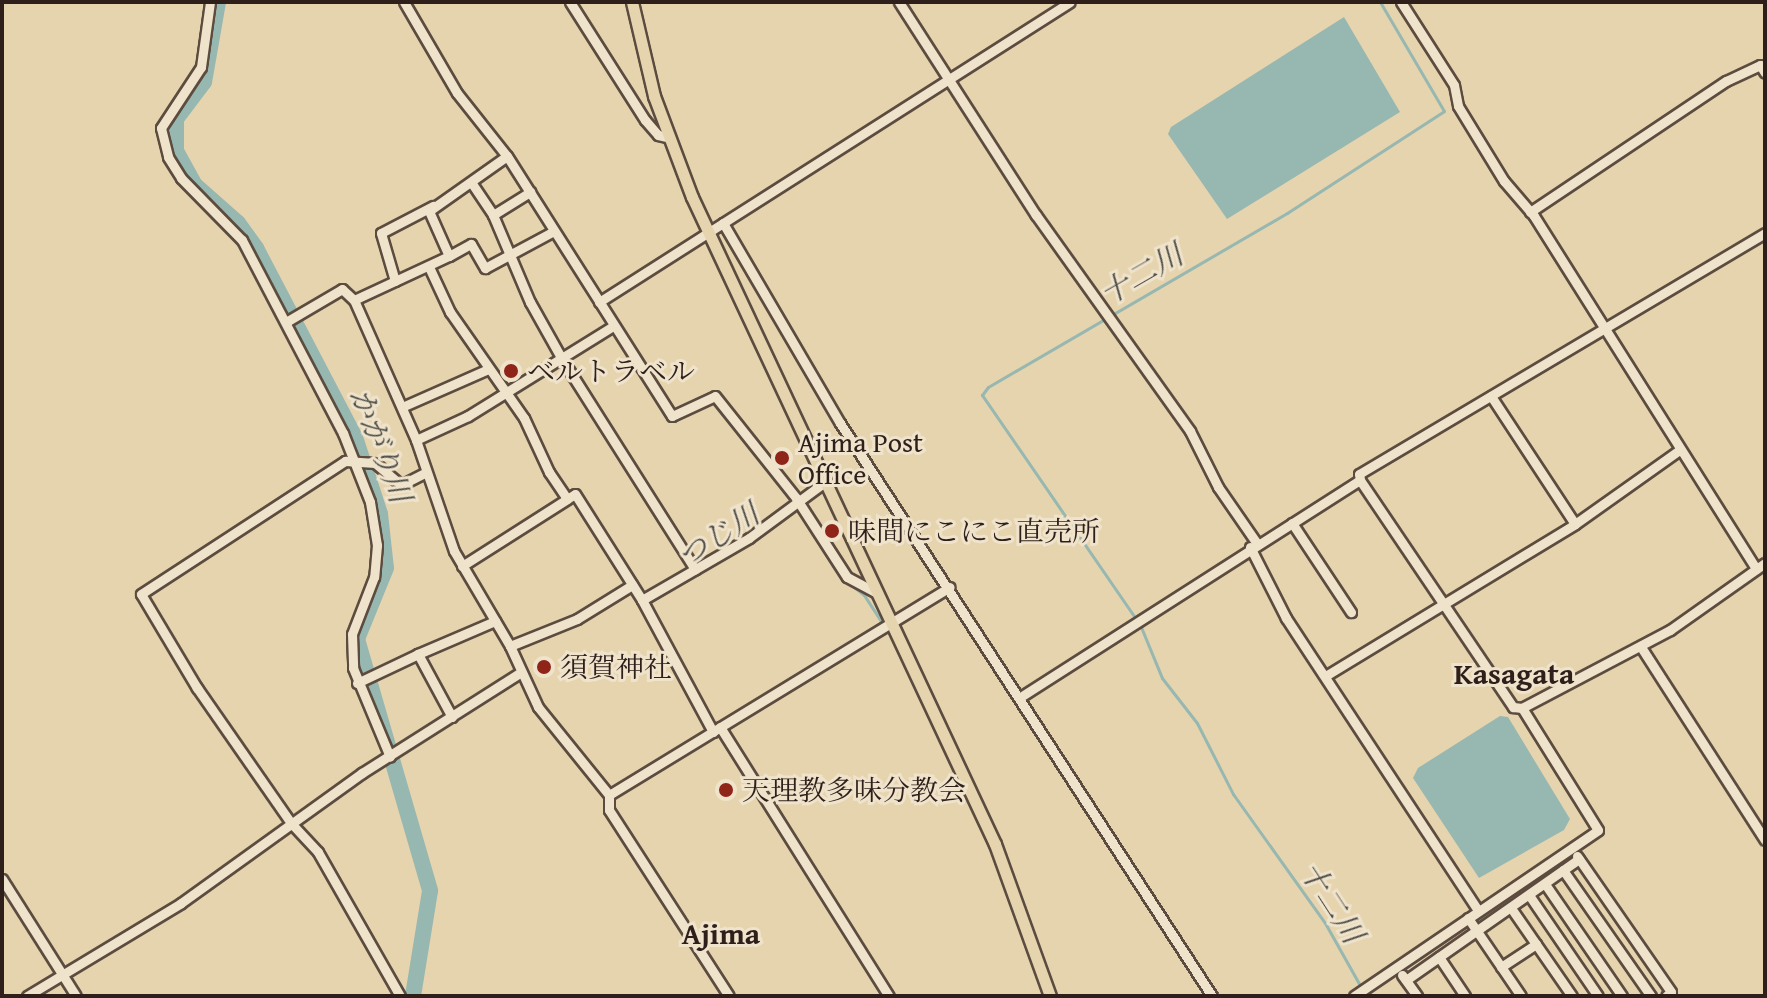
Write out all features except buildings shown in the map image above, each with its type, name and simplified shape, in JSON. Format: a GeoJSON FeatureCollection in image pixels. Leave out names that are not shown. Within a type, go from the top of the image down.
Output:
{"type":"FeatureCollection","features":[{"type":"Feature","properties":{"kind":"main road"},"geometry":{"type":"LineString","coordinates":[[632,2],[667,137],[1018,897],[1050,996]]}},
{"type":"Feature","properties":{"kind":"street"},"geometry":{"type":"LineString","coordinates":[[210,2],[201,67],[161,128],[168,157],[181,178],[242,240],[286,322],[370,502],[377,545],[374,577],[352,634],[357,683],[390,757]]}},
{"type":"Feature","properties":{"kind":"street"},"geometry":{"type":"LineString","coordinates":[[404,2],[457,93],[507,156],[672,416],[715,396],[798,502],[847,577],[877,593]]}},
{"type":"Feature","properties":{"kind":"street"},"geometry":{"type":"LineString","coordinates":[[570,2],[645,120],[658,135],[667,137]]}},
{"type":"Feature","properties":{"kind":"street"},"geometry":{"type":"LineString","coordinates":[[899,2],[1052,239],[1190,431],[1218,487],[1254,546],[1286,618],[1327,675],[1478,910]]}},
{"type":"Feature","properties":{"kind":"street"},"geometry":{"type":"LineString","coordinates":[[599,302],[947,77],[1070,2]]}},
{"type":"Feature","properties":{"kind":"street"},"geometry":{"type":"LineString","coordinates":[[1401,2],[1454,85],[1458,106],[1504,181],[1530,212],[1603,329],[1678,451],[1760,566],[1641,647],[1522,708],[1513,707],[1360,480],[1359,474],[1491,396],[1603,329],[1765,233]]}},
{"type":"Feature","properties":{"kind":"street"},"geometry":{"type":"LineString","coordinates":[[1530,212],[1726,81],[1760,65],[1765,71]]}},
{"type":"Feature","properties":{"kind":"street"},"geometry":{"type":"LineString","coordinates":[[395,281],[381,233],[433,206],[507,156]]}},
{"type":"Feature","properties":{"kind":"street"},"geometry":{"type":"LineString","coordinates":[[471,182],[493,215],[562,359],[695,569]]}},
{"type":"Feature","properties":{"kind":"street"},"geometry":{"type":"LineString","coordinates":[[493,215],[530,192]]}},
{"type":"Feature","properties":{"kind":"street"},"geometry":{"type":"LineString","coordinates":[[433,206],[429,211],[449,256]]}},
{"type":"Feature","properties":{"kind":"street"},"geometry":{"type":"LineString","coordinates":[[723,223],[840,423],[1022,696],[1212,996]]}},
{"type":"Feature","properties":{"kind":"street"},"geometry":{"type":"LineString","coordinates":[[354,300],[429,267],[471,244],[485,268],[511,257],[554,231]]}},
{"type":"Feature","properties":{"kind":"street"},"geometry":{"type":"LineString","coordinates":[[429,267],[450,312],[506,391],[567,499]]}},
{"type":"Feature","properties":{"kind":"street"},"geometry":{"type":"LineString","coordinates":[[286,322],[342,289],[354,300],[416,440],[425,473],[462,566],[510,646],[538,707],[609,795],[609,810],[729,996]]}},
{"type":"Feature","properties":{"kind":"street"},"geometry":{"type":"LineString","coordinates":[[416,440],[562,359],[613,326]]}},
{"type":"Feature","properties":{"kind":"street"},"geometry":{"type":"LineString","coordinates":[[402,407],[488,369]]}},
{"type":"Feature","properties":{"kind":"street"},"geometry":{"type":"LineString","coordinates":[[1491,396],[1575,524]]}},
{"type":"Feature","properties":{"kind":"street"},"geometry":{"type":"LineString","coordinates":[[1327,675],[1575,524],[1678,451]]}},
{"type":"Feature","properties":{"kind":"street"},"geometry":{"type":"LineString","coordinates":[[400,996],[318,852],[291,823],[197,688],[141,594],[332,467],[353,460],[375,463],[401,485],[425,473]]}},
{"type":"Feature","properties":{"kind":"street"},"geometry":{"type":"LineString","coordinates":[[1022,696],[1360,480]]}},
{"type":"Feature","properties":{"kind":"street"},"geometry":{"type":"LineString","coordinates":[[642,600],[695,569],[825,482]]}},
{"type":"Feature","properties":{"kind":"street"},"geometry":{"type":"LineString","coordinates":[[462,566],[575,494],[642,600],[716,729],[889,996]]}},
{"type":"Feature","properties":{"kind":"street"},"geometry":{"type":"LineString","coordinates":[[1292,523],[1351,612]]}},
{"type":"Feature","properties":{"kind":"street"},"geometry":{"type":"LineString","coordinates":[[510,646],[577,619],[632,585]]}},
{"type":"Feature","properties":{"kind":"street"},"geometry":{"type":"LineString","coordinates":[[609,795],[950,587]]}},
{"type":"Feature","properties":{"kind":"street"},"geometry":{"type":"LineString","coordinates":[[357,683],[495,621]]}},
{"type":"Feature","properties":{"kind":"street"},"geometry":{"type":"LineString","coordinates":[[1641,647],[1765,840]]}},
{"type":"Feature","properties":{"kind":"street"},"geometry":{"type":"LineString","coordinates":[[418,654],[452,717]]}},
{"type":"Feature","properties":{"kind":"street"},"geometry":{"type":"LineString","coordinates":[[27,996],[181,903],[291,823],[521,672]]}},
{"type":"Feature","properties":{"kind":"street"},"geometry":{"type":"LineString","coordinates":[[1354,996],[1398,969],[1478,910],[1573,850],[1598,830],[1522,708]]}},
{"type":"Feature","properties":{"kind":"street"},"geometry":{"type":"LineString","coordinates":[[1573,850],[1671,992],[1666,996]]}},
{"type":"Feature","properties":{"kind":"street"},"geometry":{"type":"LineString","coordinates":[[1406,980],[1579,859]]}},
{"type":"Feature","properties":{"kind":"street"},"geometry":{"type":"LineString","coordinates":[[1563,870],[1651,996]]}},
{"type":"Feature","properties":{"kind":"street"},"geometry":{"type":"LineString","coordinates":[[2,879],[76,996]]}},
{"type":"Feature","properties":{"kind":"street"},"geometry":{"type":"LineString","coordinates":[[1545,884],[1622,996]]}},
{"type":"Feature","properties":{"kind":"street"},"geometry":{"type":"LineString","coordinates":[[1529,895],[1598,996]]}},
{"type":"Feature","properties":{"kind":"street"},"geometry":{"type":"LineString","coordinates":[[1511,908],[1572,996]]}},
{"type":"Feature","properties":{"kind":"street"},"geometry":{"type":"LineString","coordinates":[[1468,918],[1521,996]]}},
{"type":"Feature","properties":{"kind":"street"},"geometry":{"type":"LineString","coordinates":[[1501,967],[1536,944]]}},
{"type":"Feature","properties":{"kind":"street"},"geometry":{"type":"LineString","coordinates":[[1439,957],[1465,996]]}},
{"type":"Feature","properties":{"kind":"street"},"geometry":{"type":"LineString","coordinates":[[1398,969],[1417,996]]}},
{"type":"Feature","properties":{"kind":"water"},"geometry":{"type":"Polygon","coordinates":[[[1344,17],[1400,112],[1227,219],[1168,134],[1171,127],[1344,17]]]}},
{"type":"Feature","properties":{"kind":"water"},"geometry":{"type":"Polygon","coordinates":[[[1500,716],[1508,717],[1570,819],[1564,830],[1479,878],[1413,778],[1418,768],[1500,716]]]}},
{"type":"Feature","properties":{"kind":"waterway","name":"かがり川"},"geometry":{"type":"LineString","coordinates":[[218,2],[204,82],[176,119],[176,151],[195,185],[238,223],[256,248],[355,437],[380,514],[386,568],[357,639],[430,891],[413,996]]}},
{"type":"Feature","properties":{"kind":"waterway","name":"つじ川"},"geometry":{"type":"LineString","coordinates":[[410,2],[430,39]]}},
{"type":"Feature","properties":{"kind":"waterway","name":"十二川"},"geometry":{"type":"LineString","coordinates":[[1136,619],[982,395],[988,387],[1287,213],[1444,111],[1380,2]]}},
{"type":"Feature","properties":{"kind":"waterway","name":"つじ川"},"geometry":{"type":"LineString","coordinates":[[523,173],[583,268]]}},
{"type":"Feature","properties":{"kind":"waterway","name":"つじ川"},"geometry":{"type":"LineString","coordinates":[[633,363],[666,417],[675,421],[685,414]]}},
{"type":"Feature","properties":{"kind":"waterway","name":"つじ川"},"geometry":{"type":"LineString","coordinates":[[712,402],[758,457]]}},
{"type":"Feature","properties":{"kind":"waterway","name":"つじ川"},"geometry":{"type":"LineString","coordinates":[[770,473],[792,502]]}},
{"type":"Feature","properties":{"kind":"waterway"},"geometry":{"type":"LineString","coordinates":[[796,508],[843,578]]}},
{"type":"Feature","properties":{"kind":"waterway","name":"つじ川"},"geometry":{"type":"LineString","coordinates":[[651,608],[650,602],[700,572]]}},
{"type":"Feature","properties":{"kind":"waterway"},"geometry":{"type":"LineString","coordinates":[[849,583],[864,595],[882,623]]}},
{"type":"Feature","properties":{"kind":"waterway","name":"十二川"},"geometry":{"type":"LineString","coordinates":[[1141,627],[1162,678],[1197,723],[1233,794],[1325,923],[1366,996]]}},
{"type":"Feature","properties":{"kind":"waterway","name":"つじ川"},"geometry":{"type":"LineString","coordinates":[[716,731],[830,910]]}},
{"type":"Feature","properties":{"kind":"waterway","name":"つじ川"},"geometry":{"type":"LineString","coordinates":[[877,985],[884,996]]}},
{"type":"Feature","properties":{"kind":"place","name":"ベルトラベル"},"geometry":{"type":"Point","coordinates":[511,371]}},
{"type":"Feature","properties":{"kind":"place","name":"Ajima Post Office"},"geometry":{"type":"Point","coordinates":[782,458]}},
{"type":"Feature","properties":{"kind":"place","name":"味間にこにこ直売所"},"geometry":{"type":"Point","coordinates":[832,531]}},
{"type":"Feature","properties":{"kind":"place","name":"須賀神社"},"geometry":{"type":"Point","coordinates":[544,667]}},
{"type":"Feature","properties":{"kind":"place","name":"天理教多味分教会"},"geometry":{"type":"Point","coordinates":[726,790]}},
{"type":"Feature","properties":{"kind":"district","name":"Kasagata"},"geometry":{"type":"Point","coordinates":[1514,673]}},
{"type":"Feature","properties":{"kind":"district","name":"Ajima"},"geometry":{"type":"Point","coordinates":[721,933]}}]}
